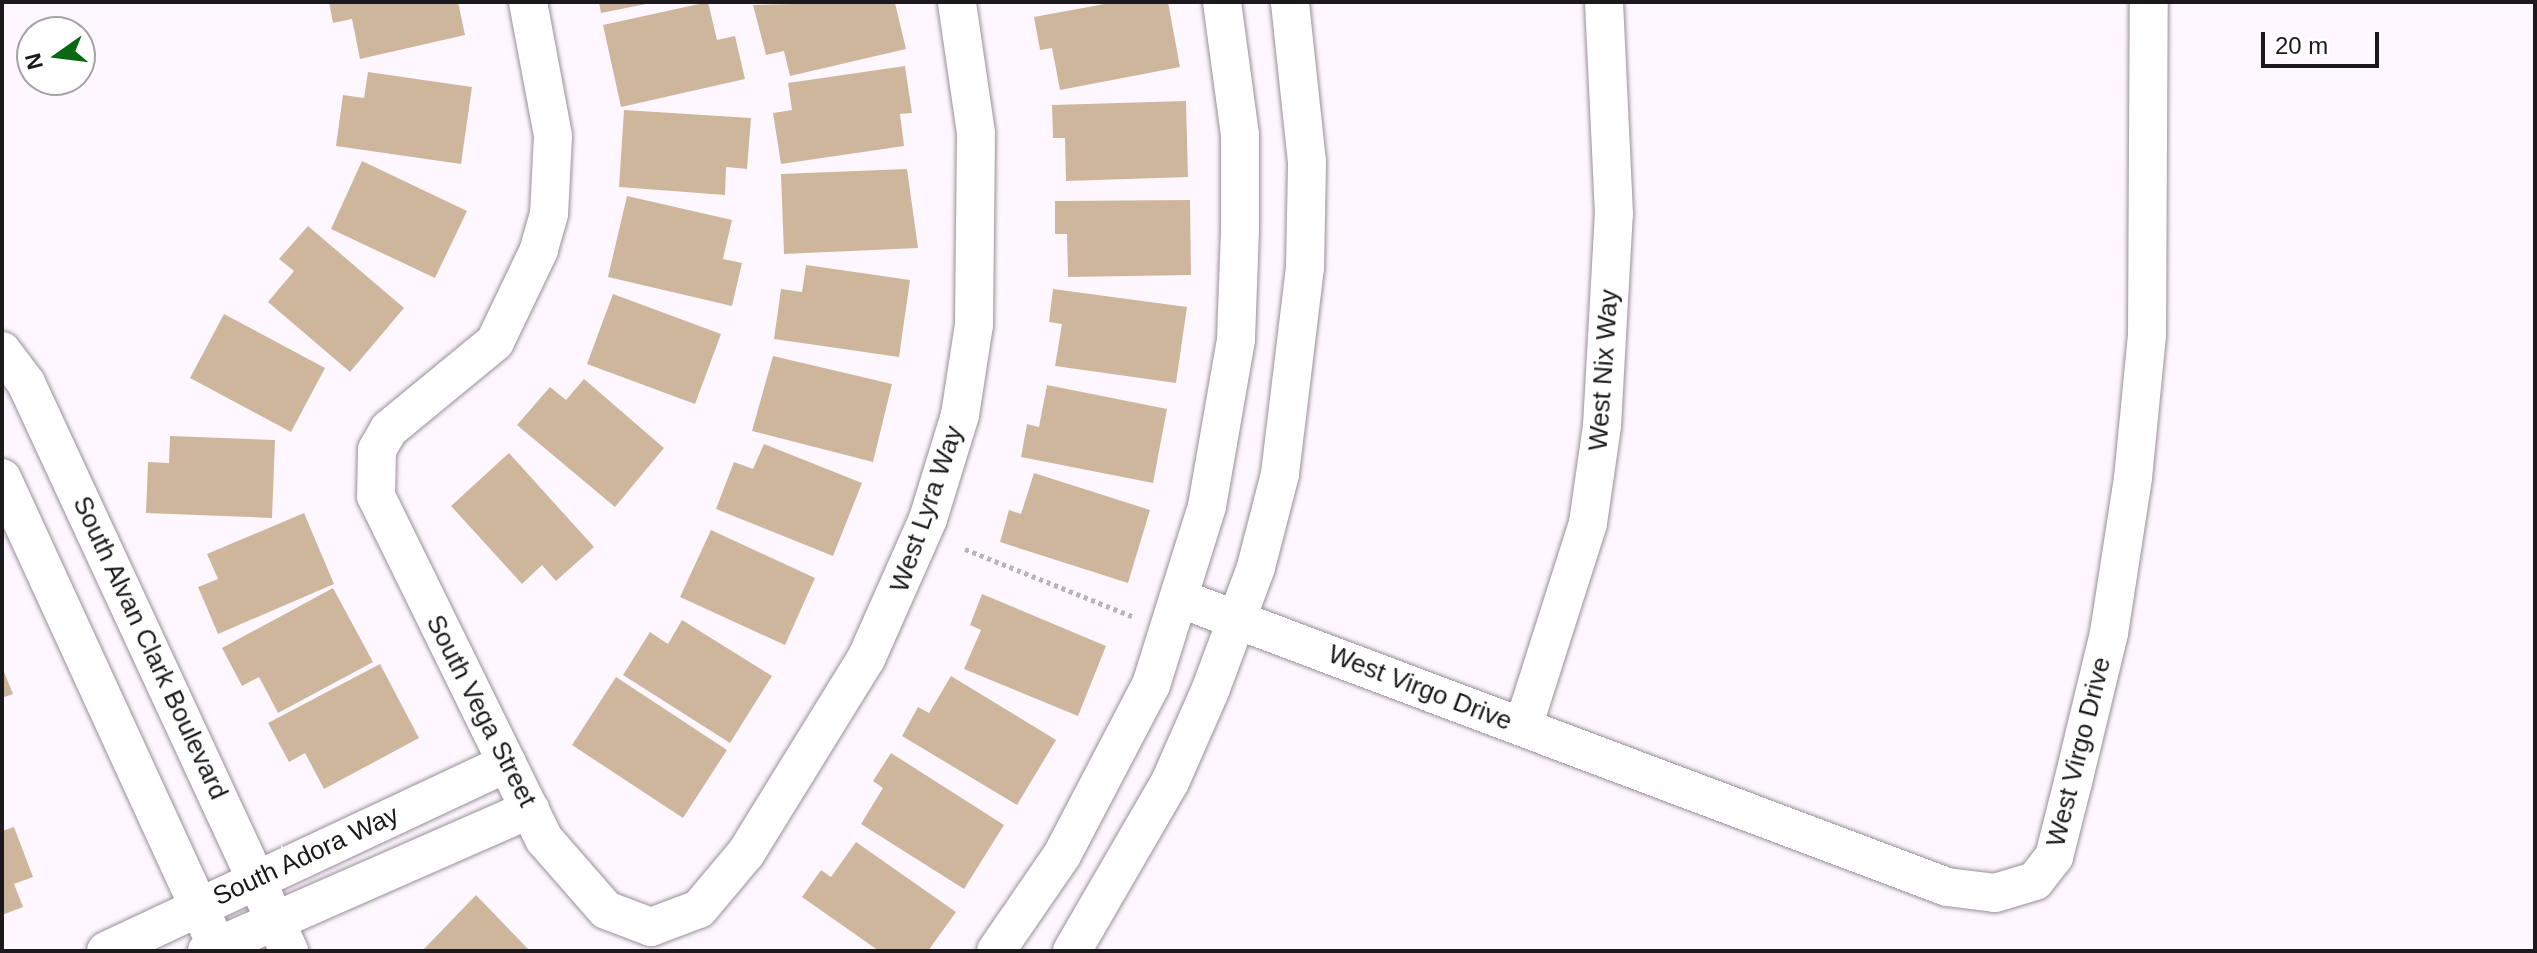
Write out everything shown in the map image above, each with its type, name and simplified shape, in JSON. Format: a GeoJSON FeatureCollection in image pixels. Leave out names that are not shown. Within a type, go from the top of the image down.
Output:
{"type":"FeatureCollection","features":[{"type":"Feature","properties":{"kind":"street","name":"South Vega Street"},"geometry":{"type":"LineString","coordinates":[[528,2],[553,136],[549,214],[539,250],[495,342],[389,429],[377,450],[384,517],[530,809],[587,894],[620,920],[651,927]]}},
{"type":"Feature","properties":{"kind":"street","name":"West Lyra Way"},"geometry":{"type":"LineString","coordinates":[[651,927],[699,909],[746,853],[860,672],[928,519],[960,415],[975,310],[976,133],[957,2]]}},
{"type":"Feature","properties":{"kind":"street"},"geometry":{"type":"LineString","coordinates":[[996,951],[1095,799],[1184,600],[1236,339],[1240,135],[1222,2]]}},
{"type":"Feature","properties":{"kind":"street"},"geometry":{"type":"LineString","coordinates":[[1072,951],[1170,782],[1236,618],[1280,474],[1299,347],[1307,162],[1290,2]]}},
{"type":"Feature","properties":{"kind":"street","name":"West Nix Way"},"geometry":{"type":"LineString","coordinates":[[1523,727],[1588,523],[1602,426],[1614,214],[1604,2]]}},
{"type":"Feature","properties":{"kind":"street","name":"West Virgo Drive"},"geometry":{"type":"LineString","coordinates":[[1184,600],[1947,887],[1995,893],[2046,870],[2109,633],[2133,478],[2147,334],[2149,2]]}},
{"type":"Feature","properties":{"kind":"street","name":"South Alvan Clark Boulevard"},"geometry":{"type":"LineString","coordinates":[[2,351],[26,383],[258,879],[281,935]]}},
{"type":"Feature","properties":{"kind":"street"},"geometry":{"type":"LineString","coordinates":[[2,478],[198,907],[214,949]]}},
{"type":"Feature","properties":{"kind":"street","name":"South Adora Way"},"geometry":{"type":"LineString","coordinates":[[106,951],[507,763]]}},
{"type":"Feature","properties":{"kind":"street","name":"South Adora Way"},"geometry":{"type":"LineString","coordinates":[[214,949],[281,935],[530,809]]}},
{"type":"Feature","properties":{"kind":"path"},"geometry":{"type":"LineString","coordinates":[[965,549],[1138,619]]}},
{"type":"Feature","properties":{"kind":"building"},"geometry":{"type":"Polygon","coordinates":[[[329,2],[458,2],[465,35],[360,59],[352,19],[333,23],[329,2]]]}},
{"type":"Feature","properties":{"kind":"building"},"geometry":{"type":"Polygon","coordinates":[[[599,2],[651,2],[651,3],[601,13],[599,2]]]}},
{"type":"Feature","properties":{"kind":"building"},"geometry":{"type":"Polygon","coordinates":[[[708,2],[717,40],[735,36],[745,79],[621,107],[603,25],[708,2]]]}},
{"type":"Feature","properties":{"kind":"building"},"geometry":{"type":"Polygon","coordinates":[[[1115,2],[1168,2],[1180,67],[1060,90],[1052,48],[1040,50],[1034,17],[1115,2]]]}},
{"type":"Feature","properties":{"kind":"building"},"geometry":{"type":"Polygon","coordinates":[[[895,3],[906,49],[790,76],[784,51],[766,55],[753,5],[895,3]]]}},
{"type":"Feature","properties":{"kind":"building"},"geometry":{"type":"Polygon","coordinates":[[[905,66],[912,113],[900,114],[904,146],[781,164],[773,113],[792,110],[788,83],[905,66]]]}},
{"type":"Feature","properties":{"kind":"building"},"geometry":{"type":"Polygon","coordinates":[[[368,72],[472,87],[461,164],[336,146],[343,95],[364,98],[368,72]]]}},
{"type":"Feature","properties":{"kind":"building"},"geometry":{"type":"Polygon","coordinates":[[[1186,101],[1188,177],[1066,181],[1065,138],[1053,138],[1052,105],[1186,101]]]}},
{"type":"Feature","properties":{"kind":"building"},"geometry":{"type":"Polygon","coordinates":[[[624,110],[751,118],[747,169],[726,167],[725,195],[619,187],[624,110]]]}},
{"type":"Feature","properties":{"kind":"building"},"geometry":{"type":"Polygon","coordinates":[[[362,161],[467,211],[435,278],[331,229],[362,161]]]}},
{"type":"Feature","properties":{"kind":"building"},"geometry":{"type":"Polygon","coordinates":[[[907,169],[918,248],[784,254],[781,174],[907,169]]]}},
{"type":"Feature","properties":{"kind":"building"},"geometry":{"type":"Polygon","coordinates":[[[627,196],[732,220],[723,259],[742,263],[732,306],[608,277],[627,196]]]}},
{"type":"Feature","properties":{"kind":"building"},"geometry":{"type":"Polygon","coordinates":[[[1190,200],[1191,275],[1068,277],[1067,234],[1055,234],[1055,201],[1190,200]]]}},
{"type":"Feature","properties":{"kind":"building"},"geometry":{"type":"Polygon","coordinates":[[[308,226],[404,308],[350,372],[268,302],[294,271],[279,259],[308,226]]]}},
{"type":"Feature","properties":{"kind":"building"},"geometry":{"type":"Polygon","coordinates":[[[806,265],[910,280],[899,357],[774,339],[781,289],[802,292],[806,265]]]}},
{"type":"Feature","properties":{"kind":"building"},"geometry":{"type":"Polygon","coordinates":[[[1053,289],[1187,307],[1176,383],[1055,366],[1062,324],[1049,322],[1053,289]]]}},
{"type":"Feature","properties":{"kind":"building"},"geometry":{"type":"Polygon","coordinates":[[[613,294],[721,334],[695,404],[587,364],[613,294]]]}},
{"type":"Feature","properties":{"kind":"building"},"geometry":{"type":"Polygon","coordinates":[[[224,314],[325,368],[291,432],[190,378],[224,314]]]}},
{"type":"Feature","properties":{"kind":"building"},"geometry":{"type":"Polygon","coordinates":[[[773,356],[892,384],[873,462],[752,431],[773,356]]]}},
{"type":"Feature","properties":{"kind":"building"},"geometry":{"type":"Polygon","coordinates":[[[584,379],[664,448],[615,507],[517,425],[550,387],[566,400],[584,379]]]}},
{"type":"Feature","properties":{"kind":"building"},"geometry":{"type":"Polygon","coordinates":[[[1047,385],[1167,409],[1153,483],[1021,457],[1027,424],[1039,427],[1047,385]]]}},
{"type":"Feature","properties":{"kind":"building"},"geometry":{"type":"Polygon","coordinates":[[[170,436],[275,440],[272,518],[146,513],[148,462],[169,463],[170,436]]]}},
{"type":"Feature","properties":{"kind":"building"},"geometry":{"type":"Polygon","coordinates":[[[764,444],[862,483],[833,556],[716,509],[734,462],[753,469],[764,444]]]}},
{"type":"Feature","properties":{"kind":"building"},"geometry":{"type":"Polygon","coordinates":[[[509,453],[594,547],[556,581],[542,565],[522,584],[451,506],[509,453]]]}},
{"type":"Feature","properties":{"kind":"building"},"geometry":{"type":"Polygon","coordinates":[[[1034,473],[1150,510],[1128,583],[1000,542],[1009,510],[1021,514],[1034,473]]]}},
{"type":"Feature","properties":{"kind":"building"},"geometry":{"type":"Polygon","coordinates":[[[304,513],[334,584],[218,634],[198,587],[218,579],[207,554],[304,513]]]}},
{"type":"Feature","properties":{"kind":"building"},"geometry":{"type":"Polygon","coordinates":[[[711,530],[815,578],[785,645],[680,597],[711,530]]]}},
{"type":"Feature","properties":{"kind":"building"},"geometry":{"type":"Polygon","coordinates":[[[333,588],[373,662],[278,713],[259,677],[242,686],[222,648],[333,588]]]}},
{"type":"Feature","properties":{"kind":"building"},"geometry":{"type":"Polygon","coordinates":[[[982,594],[1106,646],[1078,716],[964,669],[981,630],[970,625],[982,594]]]}},
{"type":"Feature","properties":{"kind":"building"},"geometry":{"type":"Polygon","coordinates":[[[682,620],[772,676],[730,743],[623,675],[650,632],[668,644],[682,620]]]}},
{"type":"Feature","properties":{"kind":"building"},"geometry":{"type":"Polygon","coordinates":[[[380,664],[419,738],[324,789],[305,753],[289,762],[268,723],[380,664]]]}},
{"type":"Feature","properties":{"kind":"building"},"geometry":{"type":"Polygon","coordinates":[[[2,667],[13,694],[2,698],[2,667]]]}},
{"type":"Feature","properties":{"kind":"building"},"geometry":{"type":"Polygon","coordinates":[[[951,676],[1056,740],[1017,805],[902,736],[918,707],[929,713],[951,676]]]}},
{"type":"Feature","properties":{"kind":"building"},"geometry":{"type":"Polygon","coordinates":[[[616,677],[727,750],[683,818],[572,745],[616,677]]]}},
{"type":"Feature","properties":{"kind":"building"},"geometry":{"type":"Polygon","coordinates":[[[891,753],[1004,825],[964,889],[861,824],[883,788],[873,781],[891,753]]]}},
{"type":"Feature","properties":{"kind":"building"},"geometry":{"type":"Polygon","coordinates":[[[14,827],[33,877],[14,884],[23,907],[2,915],[2,831],[14,827]]]}},
{"type":"Feature","properties":{"kind":"building"},"geometry":{"type":"Polygon","coordinates":[[[856,842],[956,912],[928,951],[879,951],[802,897],[821,870],[831,877],[856,842]]]}},
{"type":"Feature","properties":{"kind":"building"},"geometry":{"type":"Polygon","coordinates":[[[476,895],[530,951],[422,951],[476,895]]]}}]}
